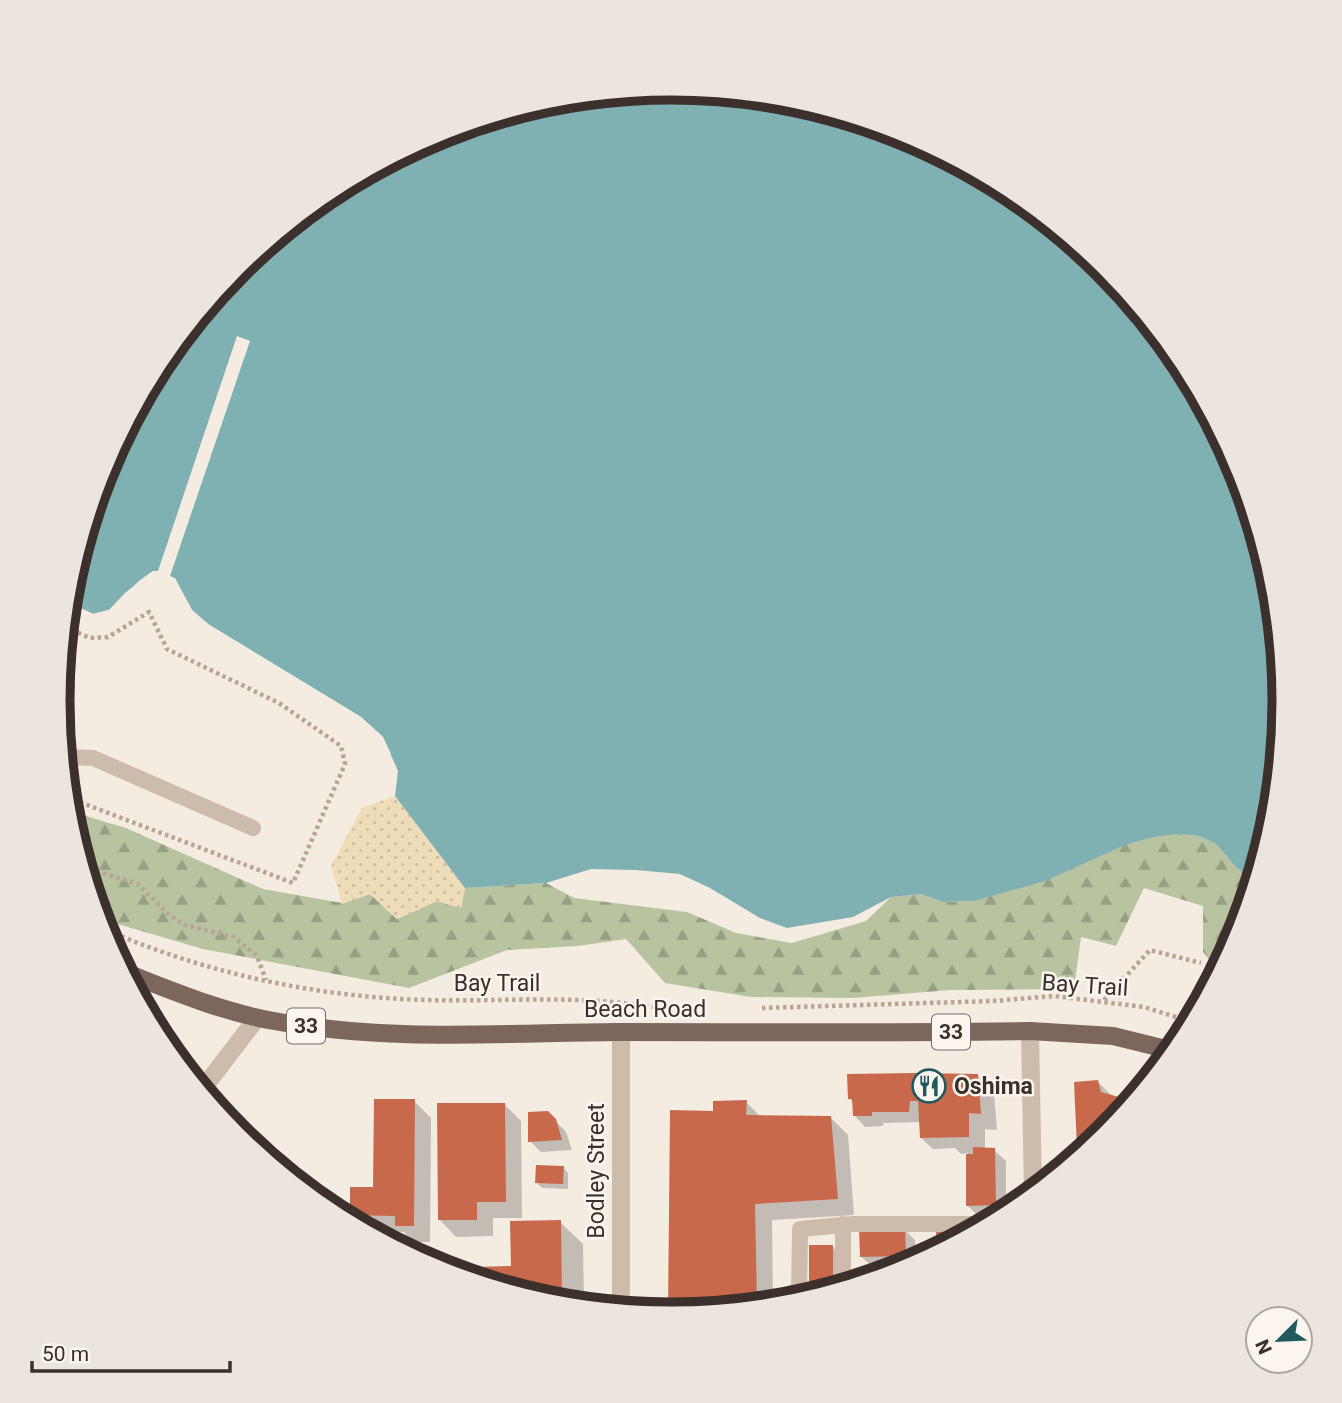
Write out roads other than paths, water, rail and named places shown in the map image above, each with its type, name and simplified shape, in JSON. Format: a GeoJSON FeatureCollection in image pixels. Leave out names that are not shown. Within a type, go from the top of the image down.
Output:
{"type":"FeatureCollection","features":[{"type":"Feature","properties":{"kind":"main road","name":"Beach Road"},"geometry":{"type":"LineString","coordinates":[[138,977],[185,996],[257,1018],[326,1029],[385,1033],[1030,1031],[1113,1036],[1162,1048]]}},
{"type":"Feature","properties":{"kind":"street"},"geometry":{"type":"LineString","coordinates":[[207,1083],[257,1018]]}},
{"type":"Feature","properties":{"kind":"street"},"geometry":{"type":"LineString","coordinates":[[1030,1031],[1033,1181]]}},
{"type":"Feature","properties":{"kind":"street","name":"Bodley Street"},"geometry":{"type":"LineString","coordinates":[[621,1032],[621,1300]]}},
{"type":"Feature","properties":{"kind":"lane"},"geometry":{"type":"LineString","coordinates":[[73,757],[93,758],[253,828]]}},
{"type":"Feature","properties":{"kind":"lane"},"geometry":{"type":"LineString","coordinates":[[799,1288],[800,1228],[843,1224],[968,1224]]}},
{"type":"Feature","properties":{"kind":"lane"},"geometry":{"type":"LineString","coordinates":[[843,1224],[843,1277]]}},
{"type":"Feature","properties":{"kind":"water"},"geometry":{"type":"Polygon","coordinates":[[[671,100],[749,106],[788,112],[864,132],[937,162],[972,181],[1037,225],[1067,250],[1123,305],[1148,336],[1171,368],[1210,436],[1240,508],[1252,546],[1267,623],[1271,662],[1271,741],[1267,780],[1246,875],[1216,844],[1199,836],[1180,834],[1154,837],[1125,845],[1045,881],[974,901],[943,902],[921,894],[891,897],[853,917],[787,928],[760,918],[710,888],[680,874],[591,869],[546,883],[465,888],[395,796],[398,771],[383,737],[361,717],[208,624],[192,610],[175,578],[153,571],[125,593],[109,610],[93,614],[78,607],[90,546],[116,472],[151,401],[171,368],[219,305],[275,250],[305,225],[337,202],[405,162],[478,132],[515,121],[554,112],[632,102],[671,100]]]}},
{"type":"Feature","properties":{"kind":"place","name":"Oshima"},"geometry":{"type":"Point","coordinates":[929,1086]}}]}
